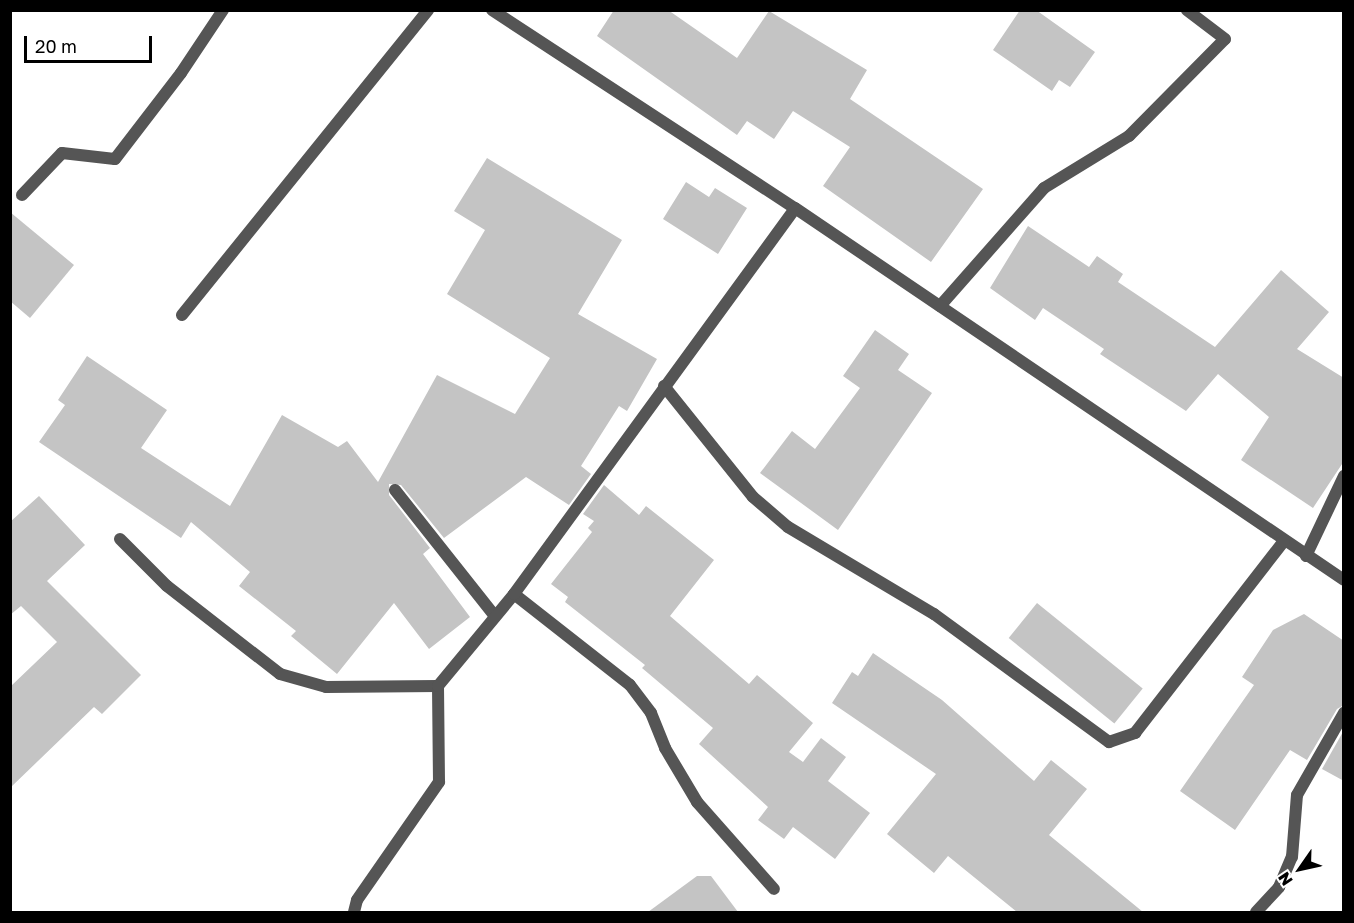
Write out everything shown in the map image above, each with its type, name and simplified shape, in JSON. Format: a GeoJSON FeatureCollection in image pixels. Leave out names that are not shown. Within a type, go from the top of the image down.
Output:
{"type":"FeatureCollection","features":[{"type":"Feature","properties":{"kind":"street"},"geometry":{"type":"LineString","coordinates":[[22,195],[62,153],[115,159],[181,73],[223,10]]}},
{"type":"Feature","properties":{"kind":"street"},"geometry":{"type":"LineString","coordinates":[[182,315],[428,10]]}},
{"type":"Feature","properties":{"kind":"street"},"geometry":{"type":"LineString","coordinates":[[492,10],[795,208],[1344,580]]}},
{"type":"Feature","properties":{"kind":"street"},"geometry":{"type":"LineString","coordinates":[[940,306],[1044,188],[1129,136],[1225,39],[1187,10]]}},
{"type":"Feature","properties":{"kind":"street"},"geometry":{"type":"LineString","coordinates":[[354,912],[357,900],[439,782],[438,686],[514,594],[795,208]]}},
{"type":"Feature","properties":{"kind":"street"},"geometry":{"type":"LineString","coordinates":[[664,386],[753,496],[788,527],[934,615],[1109,742],[1135,733],[1284,541]]}},
{"type":"Feature","properties":{"kind":"street"},"geometry":{"type":"LineString","coordinates":[[1306,556],[1344,476]]}},
{"type":"Feature","properties":{"kind":"street"},"geometry":{"type":"LineString","coordinates":[[395,490],[495,616]]}},
{"type":"Feature","properties":{"kind":"street"},"geometry":{"type":"LineString","coordinates":[[120,539],[167,586],[280,674],[326,687],[438,686]]}},
{"type":"Feature","properties":{"kind":"street"},"geometry":{"type":"LineString","coordinates":[[514,594],[630,685],[651,713],[665,748],[697,802],[774,889]]}},
{"type":"Feature","properties":{"kind":"street"},"geometry":{"type":"LineString","coordinates":[[1256,912],[1279,887],[1292,857],[1297,795],[1344,713]]}},
{"type":"Feature","properties":{"kind":"building"},"geometry":{"type":"Polygon","coordinates":[[[614,10],[668,10],[737,58],[769,11],[867,70],[850,99],[983,189],[931,262],[823,186],[850,147],[793,111],[774,139],[747,121],[737,135],[597,36],[614,10]]]}},
{"type":"Feature","properties":{"kind":"building"},"geometry":{"type":"Polygon","coordinates":[[[1020,10],[1036,10],[1095,52],[1070,87],[1059,80],[1052,91],[993,50],[1020,10]]]}},
{"type":"Feature","properties":{"kind":"building"},"geometry":{"type":"Polygon","coordinates":[[[487,158],[622,240],[578,314],[657,359],[627,411],[619,406],[581,466],[591,474],[569,505],[526,477],[444,538],[401,485],[389,484],[389,495],[430,548],[423,554],[470,617],[429,649],[394,603],[337,674],[291,636],[296,631],[239,586],[250,572],[191,522],[181,538],[39,442],[65,405],[58,400],[87,356],[167,410],[141,448],[230,506],[282,415],[338,447],[347,441],[378,482],[437,375],[515,414],[550,358],[447,294],[485,230],[454,211],[487,158]]]}},
{"type":"Feature","properties":{"kind":"building"},"geometry":{"type":"Polygon","coordinates":[[[686,182],[709,197],[715,188],[747,208],[718,254],[663,219],[686,182]]]}},
{"type":"Feature","properties":{"kind":"building"},"geometry":{"type":"Polygon","coordinates":[[[10,212],[74,265],[30,318],[10,301],[10,212]]]}},
{"type":"Feature","properties":{"kind":"building"},"geometry":{"type":"Polygon","coordinates":[[[1028,226],[1089,267],[1097,256],[1123,274],[1118,282],[1215,347],[1281,270],[1329,312],[1297,349],[1344,378],[1344,461],[1313,508],[1241,460],[1269,417],[1218,374],[1186,411],[1100,354],[1104,349],[1043,308],[1035,320],[990,288],[1028,226]]]}},
{"type":"Feature","properties":{"kind":"building"},"geometry":{"type":"Polygon","coordinates":[[[875,330],[909,354],[898,370],[932,393],[838,530],[760,473],[792,431],[815,449],[860,388],[843,376],[875,330]]]}},
{"type":"Feature","properties":{"kind":"building"},"geometry":{"type":"Polygon","coordinates":[[[604,485],[639,515],[646,506],[714,560],[670,616],[749,684],[757,675],[813,723],[789,752],[803,762],[821,738],[846,757],[828,781],[870,813],[835,859],[793,827],[784,839],[758,820],[768,807],[699,744],[713,728],[642,668],[645,665],[565,602],[568,597],[551,584],[592,532],[588,528],[594,521],[583,514],[604,485]]]}},
{"type":"Feature","properties":{"kind":"building"},"geometry":{"type":"Polygon","coordinates":[[[39,496],[85,545],[47,581],[141,675],[102,714],[94,707],[10,788],[10,687],[57,642],[21,606],[10,615],[10,522],[39,496]]]}},
{"type":"Feature","properties":{"kind":"building"},"geometry":{"type":"Polygon","coordinates":[[[1037,603],[1143,689],[1114,724],[1009,638],[1037,603]]]}},
{"type":"Feature","properties":{"kind":"building"},"geometry":{"type":"Polygon","coordinates":[[[1304,614],[1344,641],[1344,705],[1337,709],[1307,760],[1290,750],[1235,830],[1180,791],[1254,685],[1242,677],[1273,630],[1304,614]]]}},
{"type":"Feature","properties":{"kind":"building"},"geometry":{"type":"Polygon","coordinates":[[[873,653],[942,700],[1034,781],[1051,760],[1087,789],[1049,835],[1143,912],[1017,912],[948,856],[934,873],[887,834],[936,774],[832,703],[852,672],[858,676],[873,653]]]}},
{"type":"Feature","properties":{"kind":"building"},"geometry":{"type":"Polygon","coordinates":[[[1344,730],[1344,781],[1322,769],[1344,730]]]}},
{"type":"Feature","properties":{"kind":"building"},"geometry":{"type":"Polygon","coordinates":[[[697,876],[711,876],[738,912],[648,912],[697,876]]]}}]}
